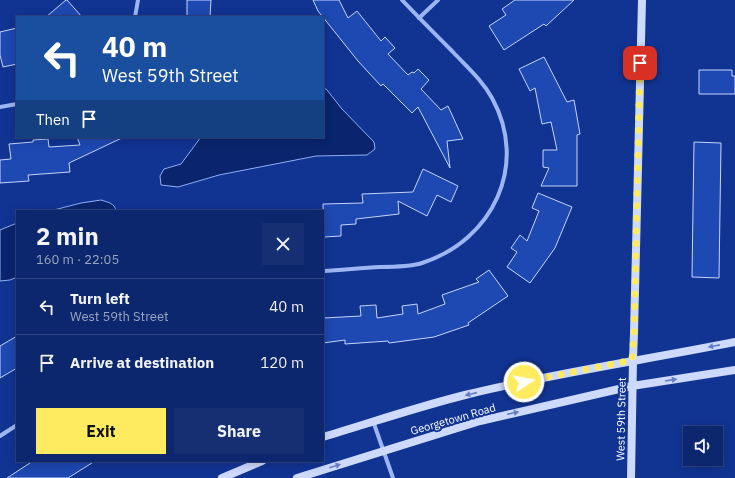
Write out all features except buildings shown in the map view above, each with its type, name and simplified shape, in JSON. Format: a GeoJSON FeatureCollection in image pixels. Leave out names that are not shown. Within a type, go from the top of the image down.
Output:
{"type":"FeatureCollection","features":[{"type":"Feature","properties":{"kind":"main road","name":"West 59th Street"},"geometry":{"type":"LineString","coordinates":[[631,478],[632,360],[635,317],[642,0]]}},
{"type":"Feature","properties":{"kind":"main road","name":"Georgetown Road"},"geometry":{"type":"LineString","coordinates":[[324,437],[465,395],[632,360],[735,342]]}},
{"type":"Feature","properties":{"kind":"main road","name":"Georgetown Road"},"geometry":{"type":"LineString","coordinates":[[297,478],[480,421],[632,386],[735,370]]}},
{"type":"Feature","properties":{"kind":"main road"},"geometry":{"type":"LineString","coordinates":[[222,478],[260,462]]}},
{"type":"Feature","properties":{"kind":"street"},"geometry":{"type":"LineString","coordinates":[[134,16],[138,0]]}},
{"type":"Feature","properties":{"kind":"street"},"geometry":{"type":"LineString","coordinates":[[324,271],[407,266],[422,263],[450,251],[463,242],[484,221],[496,201],[501,187],[506,157],[506,142],[505,134],[495,105],[483,85],[474,74],[402,0]]}},
{"type":"Feature","properties":{"kind":"street"},"geometry":{"type":"LineString","coordinates":[[419,18],[438,0]]}},
{"type":"Feature","properties":{"kind":"street"},"geometry":{"type":"LineString","coordinates":[[0,107],[16,104]]}},
{"type":"Feature","properties":{"kind":"street"},"geometry":{"type":"LineString","coordinates":[[373,421],[393,478]]}},
{"type":"Feature","properties":{"kind":"street"},"geometry":{"type":"LineString","coordinates":[[0,436],[16,426]]}},
{"type":"Feature","properties":{"kind":"shaded area"},"geometry":{"type":"Polygon","coordinates":[[[324,88],[374,142],[375,149],[367,155],[316,156],[219,175],[178,187],[161,185],[160,176],[164,169],[181,164],[200,138],[324,138],[324,88]]]}},
{"type":"Feature","properties":{"kind":"shaded area"},"geometry":{"type":"Polygon","coordinates":[[[101,200],[114,206],[116,210],[54,210],[81,203],[101,200]]]}},
{"type":"Feature","properties":{"kind":"shaded area"},"geometry":{"type":"Polygon","coordinates":[[[16,223],[16,277],[10,280],[0,281],[0,230],[16,223]]]}},
{"type":"Feature","properties":{"kind":"route"},"geometry":{"type":"LineString","coordinates":[[524,382],[632,360],[634,333],[640,63]]}}]}
